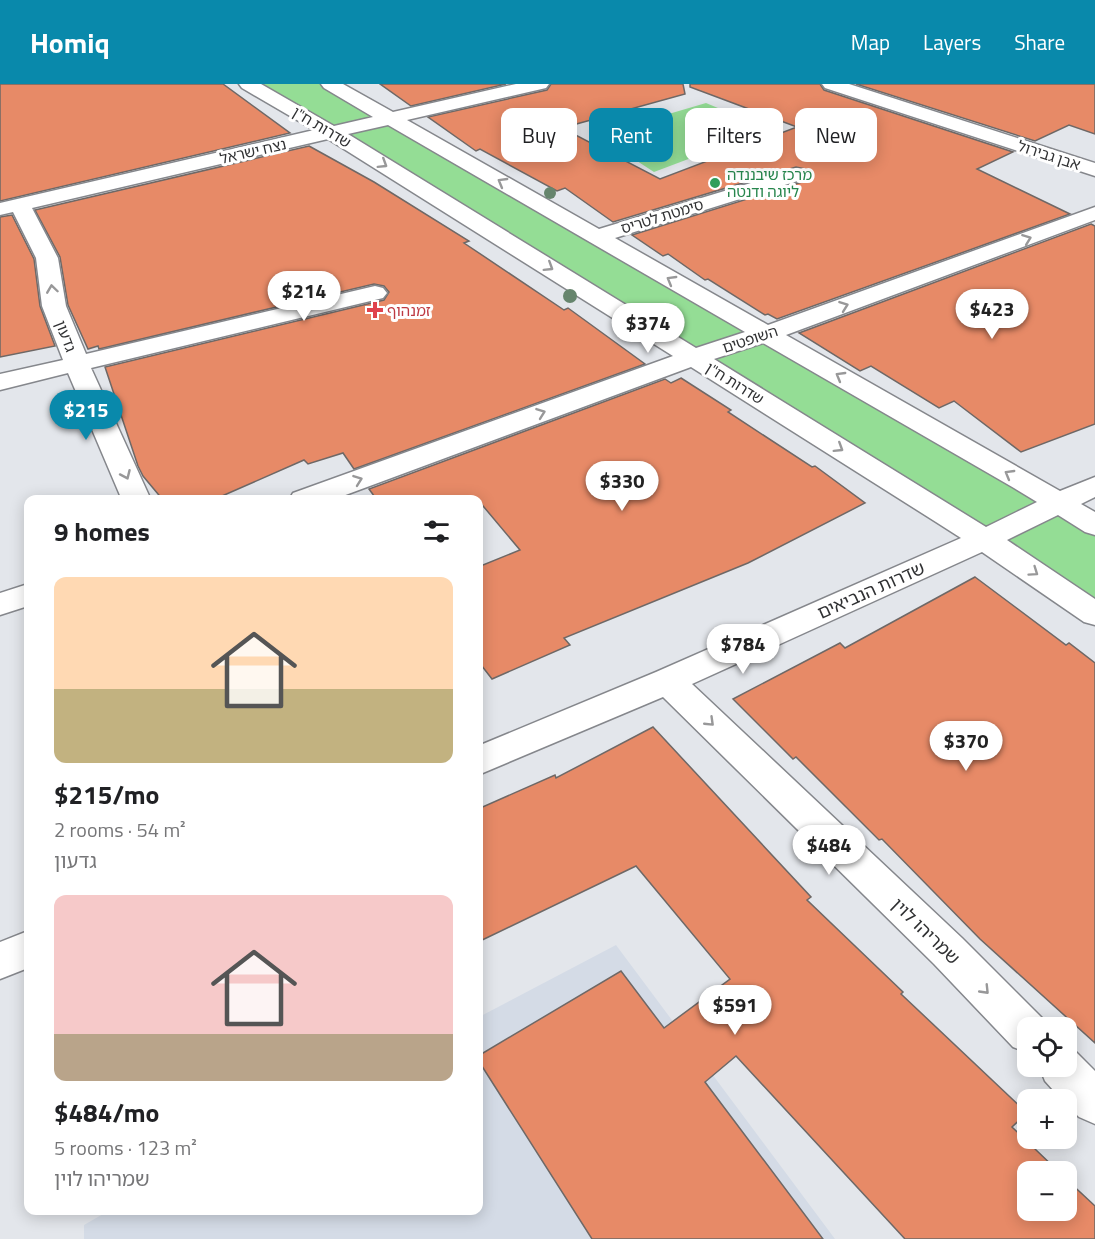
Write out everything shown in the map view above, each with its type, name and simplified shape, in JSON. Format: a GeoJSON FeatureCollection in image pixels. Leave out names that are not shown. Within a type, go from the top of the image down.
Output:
{"type":"FeatureCollection","features":[{"type":"Feature","properties":{"kind":"street","name":"שדרות ח\"ן"},"geometry":{"type":"LineString","coordinates":[[248,84],[333,133],[985,539],[1095,615]]}},
{"type":"Feature","properties":{"kind":"street"},"geometry":{"type":"LineString","coordinates":[[330,84],[1095,525]]}},
{"type":"Feature","properties":{"kind":"street","name":"נצח ישראל"},"geometry":{"type":"LineString","coordinates":[[9,206],[540,84]]}},
{"type":"Feature","properties":{"kind":"street","name":"אבן גבירול"},"geometry":{"type":"LineString","coordinates":[[831,84],[1095,170]]}},
{"type":"Feature","properties":{"kind":"street","name":"סימטת לטריס"},"geometry":{"type":"LineString","coordinates":[[596,237],[797,175]]}},
{"type":"Feature","properties":{"kind":"street","name":"גדעון"},"geometry":{"type":"LineString","coordinates":[[9,206],[47,258],[54,306],[135,495]]}},
{"type":"Feature","properties":{"kind":"street","name":"השופטים"},"geometry":{"type":"LineString","coordinates":[[317,495],[1095,213]]}},
{"type":"Feature","properties":{"kind":"street"},"geometry":{"type":"LineString","coordinates":[[0,382],[375,293]]}},
{"type":"Feature","properties":{"kind":"street","name":"שדרות הנביאים"},"geometry":{"type":"LineString","coordinates":[[483,759],[668,681],[985,539],[1095,486]]}},
{"type":"Feature","properties":{"kind":"street"},"geometry":{"type":"LineString","coordinates":[[0,604],[24,596]]}},
{"type":"Feature","properties":{"kind":"street","name":"שמריהו לוין"},"geometry":{"type":"LineString","coordinates":[[668,681],[948,951],[1017,1022]]}},
{"type":"Feature","properties":{"kind":"street"},"geometry":{"type":"LineString","coordinates":[[0,961],[24,951]]}},
{"type":"Feature","properties":{"kind":"street"},"geometry":{"type":"LineString","coordinates":[[1071,1077],[1095,1102]]}},
{"type":"Feature","properties":{"kind":"shaded area"},"geometry":{"type":"Polygon","coordinates":[[[616,945],[835,1239],[84,1239],[84,1225],[101,1215],[483,1215],[483,1015],[616,945]]]}},
{"type":"Feature","properties":{"kind":"green space"},"geometry":{"type":"Polygon","coordinates":[[[258,84],[320,84],[1095,533],[1095,605],[258,84]]]}},
{"type":"Feature","properties":{"kind":"green space"},"geometry":{"type":"Polygon","coordinates":[[[706,103],[718,108],[689,108],[706,103]]]}},
{"type":"Feature","properties":{"kind":"green space"},"geometry":{"type":"Polygon","coordinates":[[[685,109],[685,160],[654,172],[639,162],[673,162],[673,113],[685,109]]]}},
{"type":"Feature","properties":{"kind":"building"},"geometry":{"type":"Polygon","coordinates":[[[0,84],[223,84],[290,133],[0,201],[0,84]]]}},
{"type":"Feature","properties":{"kind":"building"},"geometry":{"type":"Polygon","coordinates":[[[380,84],[506,84],[411,106],[380,84]]]}},
{"type":"Feature","properties":{"kind":"building"},"geometry":{"type":"Polygon","coordinates":[[[551,84],[683,84],[685,94],[634,108],[589,108],[589,121],[577,124],[577,108],[501,108],[501,160],[480,149],[476,151],[428,117],[547,90],[551,84]]]}},
{"type":"Feature","properties":{"kind":"building"},"geometry":{"type":"Polygon","coordinates":[[[690,84],[820,84],[824,90],[1013,152],[977,169],[1070,214],[777,319],[768,314],[765,315],[708,279],[705,280],[668,254],[663,256],[632,235],[805,181],[809,175],[805,169],[796,167],[613,222],[565,188],[557,191],[504,162],[577,162],[577,136],[589,142],[589,162],[627,162],[660,179],[705,162],[783,162],[783,132],[795,128],[795,162],[877,162],[877,108],[795,108],[795,126],[783,122],[783,108],[746,108],[690,87],[690,84]]]}},
{"type":"Feature","properties":{"kind":"building"},"geometry":{"type":"Polygon","coordinates":[[[856,84],[1095,84],[1095,134],[1069,125],[1035,141],[856,84]]]}},
{"type":"Feature","properties":{"kind":"building"},"geometry":{"type":"Polygon","coordinates":[[[309,146],[374,182],[469,241],[464,243],[564,310],[568,308],[645,364],[354,469],[343,453],[308,464],[304,460],[224,495],[159,495],[138,466],[105,367],[384,300],[389,292],[384,286],[374,284],[99,349],[98,346],[88,349],[68,305],[60,257],[35,210],[309,146]]]}},
{"type":"Feature","properties":{"kind":"building"},"geometry":{"type":"Polygon","coordinates":[[[12,215],[34,259],[40,306],[55,346],[0,357],[0,217],[12,215]]]}},
{"type":"Feature","properties":{"kind":"building"},"geometry":{"type":"Polygon","coordinates":[[[1091,224],[1095,226],[1095,424],[1021,452],[954,401],[939,408],[871,366],[860,371],[799,333],[1091,224]]]}},
{"type":"Feature","properties":{"kind":"building"},"geometry":{"type":"Polygon","coordinates":[[[681,378],[731,410],[728,412],[812,467],[815,466],[865,503],[748,563],[564,638],[570,645],[492,679],[483,667],[483,565],[520,550],[483,506],[483,495],[373,495],[369,489],[665,379],[671,383],[681,378]]]}},
{"type":"Feature","properties":{"kind":"building"},"geometry":{"type":"Polygon","coordinates":[[[975,577],[1066,645],[1069,643],[1095,663],[1095,1043],[1077,1027],[1077,1017],[1066,1017],[980,939],[882,839],[879,840],[796,757],[793,759],[733,699],[840,643],[845,648],[975,577]]]}},
{"type":"Feature","properties":{"kind":"building"},"geometry":{"type":"Polygon","coordinates":[[[653,727],[811,897],[807,900],[903,992],[901,994],[1017,1104],[1017,1122],[1012,1127],[1017,1132],[1017,1149],[1035,1149],[1048,1161],[1017,1161],[1017,1221],[1077,1221],[1077,1189],[1095,1206],[1095,1239],[905,1239],[736,1056],[705,1082],[823,1239],[592,1239],[483,1068],[483,1053],[621,971],[664,1028],[730,979],[636,866],[483,940],[483,807],[555,775],[556,778],[653,727]]]}},
{"type":"Feature","properties":{"kind":"place","name":"מרכז שיבננדה ליוגה ודנטה"},"geometry":{"type":"Point","coordinates":[715,183]}},
{"type":"Feature","properties":{"kind":"place","name":"זמנהוף"},"geometry":{"type":"Point","coordinates":[375,310]}}]}
